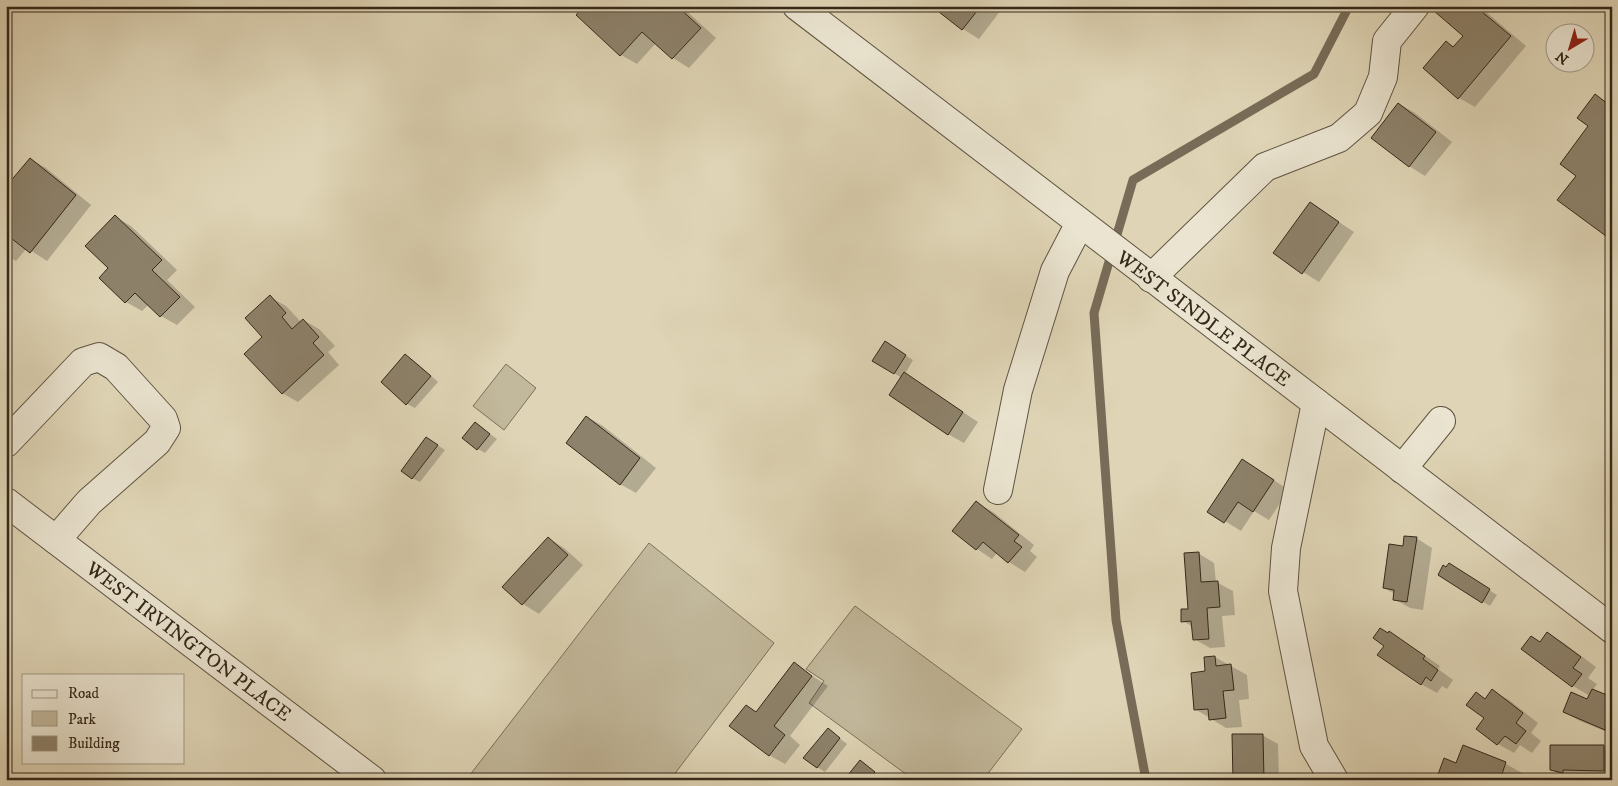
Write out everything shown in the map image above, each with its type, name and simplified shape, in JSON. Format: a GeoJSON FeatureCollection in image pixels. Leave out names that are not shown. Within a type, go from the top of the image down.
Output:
{"type":"FeatureCollection","features":[{"type":"Feature","properties":{"kind":"street","name":"WEST SINDLE PLACE"},"geometry":{"type":"LineString","coordinates":[[796,6],[1612,629]]}},
{"type":"Feature","properties":{"kind":"street"},"geometry":{"type":"LineString","coordinates":[[1151,278],[1265,167],[1339,138],[1368,113],[1383,77],[1387,41],[1415,6]]}},
{"type":"Feature","properties":{"kind":"street"},"geometry":{"type":"LineString","coordinates":[[998,490],[1018,390],[1055,271],[1080,223]]}},
{"type":"Feature","properties":{"kind":"street"},"geometry":{"type":"LineString","coordinates":[[6,443],[83,362],[99,357],[116,367],[163,419],[166,428],[157,442],[89,502],[56,540]]}},
{"type":"Feature","properties":{"kind":"street"},"geometry":{"type":"LineString","coordinates":[[1316,403],[1286,548],[1283,591],[1314,746],[1334,780]]}},
{"type":"Feature","properties":{"kind":"street"},"geometry":{"type":"LineString","coordinates":[[1402,469],[1441,421]]}},
{"type":"Feature","properties":{"kind":"street","name":"WEST IRVINGTON PLACE"},"geometry":{"type":"LineString","coordinates":[[6,502],[372,780]]}},
{"type":"Feature","properties":{"kind":"green space"},"geometry":{"type":"Polygon","coordinates":[[[506,364],[536,388],[504,430],[473,406],[506,364]]]}},
{"type":"Feature","properties":{"kind":"green space"},"geometry":{"type":"Polygon","coordinates":[[[649,543],[774,643],[670,780],[466,780],[649,543]]]}},
{"type":"Feature","properties":{"kind":"green space"},"geometry":{"type":"Polygon","coordinates":[[[855,606],[1022,729],[983,780],[914,780],[809,703],[824,681],[806,669],[855,606]]]}},
{"type":"Feature","properties":{"kind":"building"},"geometry":{"type":"Polygon","coordinates":[[[584,6],[677,6],[701,28],[672,59],[642,32],[620,56],[576,15],[584,6]]]}},
{"type":"Feature","properties":{"kind":"building"},"geometry":{"type":"Polygon","coordinates":[[[943,6],[981,6],[962,30],[939,12],[943,6]]]}},
{"type":"Feature","properties":{"kind":"building"},"geometry":{"type":"Polygon","coordinates":[[[1438,6],[1475,6],[1511,36],[1458,99],[1423,68],[1446,41],[1453,47],[1463,36],[1434,11],[1438,6]]]}},
{"type":"Feature","properties":{"kind":"building"},"geometry":{"type":"Polygon","coordinates":[[[1595,94],[1612,107],[1612,237],[1610,239],[1557,200],[1576,176],[1560,164],[1588,126],[1577,118],[1595,94]]]}},
{"type":"Feature","properties":{"kind":"building"},"geometry":{"type":"Polygon","coordinates":[[[1398,103],[1436,132],[1409,167],[1371,138],[1398,103]]]}},
{"type":"Feature","properties":{"kind":"building"},"geometry":{"type":"Polygon","coordinates":[[[30,158],[76,195],[30,253],[11,238],[6,245],[6,181],[9,183],[30,158]]]}},
{"type":"Feature","properties":{"kind":"building"},"geometry":{"type":"Polygon","coordinates":[[[1310,202],[1339,222],[1302,274],[1273,253],[1310,202]]]}},
{"type":"Feature","properties":{"kind":"building"},"geometry":{"type":"Polygon","coordinates":[[[115,215],[162,260],[152,270],[180,297],[160,317],[135,293],[125,303],[99,278],[108,268],[85,246],[115,215]]]}},
{"type":"Feature","properties":{"kind":"building"},"geometry":{"type":"Polygon","coordinates":[[[270,295],[286,313],[282,317],[292,329],[303,319],[319,337],[313,343],[324,355],[282,394],[244,354],[262,337],[245,318],[270,295]]]}},
{"type":"Feature","properties":{"kind":"building"},"geometry":{"type":"Polygon","coordinates":[[[885,341],[906,355],[894,374],[872,361],[885,341]]]}},
{"type":"Feature","properties":{"kind":"building"},"geometry":{"type":"Polygon","coordinates":[[[405,354],[431,376],[406,405],[381,382],[405,354]]]}},
{"type":"Feature","properties":{"kind":"building"},"geometry":{"type":"Polygon","coordinates":[[[904,372],[963,412],[948,435],[889,395],[904,372]]]}},
{"type":"Feature","properties":{"kind":"building"},"geometry":{"type":"Polygon","coordinates":[[[586,416],[640,458],[620,485],[566,443],[586,416]]]}},
{"type":"Feature","properties":{"kind":"building"},"geometry":{"type":"Polygon","coordinates":[[[475,422],[490,434],[477,450],[462,438],[475,422]]]}},
{"type":"Feature","properties":{"kind":"building"},"geometry":{"type":"Polygon","coordinates":[[[426,437],[438,445],[412,479],[401,471],[426,437]]]}},
{"type":"Feature","properties":{"kind":"building"},"geometry":{"type":"Polygon","coordinates":[[[1242,459],[1274,480],[1253,512],[1238,502],[1224,523],[1207,512],[1242,459]]]}},
{"type":"Feature","properties":{"kind":"building"},"geometry":{"type":"Polygon","coordinates":[[[976,501],[1019,535],[1014,541],[1022,547],[1008,563],[983,542],[976,550],[952,531],[976,501]]]}},
{"type":"Feature","properties":{"kind":"building"},"geometry":{"type":"Polygon","coordinates":[[[1404,536],[1417,537],[1407,602],[1393,600],[1394,590],[1383,588],[1389,544],[1403,546],[1404,536]]]}},
{"type":"Feature","properties":{"kind":"building"},"geometry":{"type":"Polygon","coordinates":[[[548,537],[568,555],[522,605],[502,587],[548,537]]]}},
{"type":"Feature","properties":{"kind":"building"},"geometry":{"type":"Polygon","coordinates":[[[1199,552],[1201,582],[1218,581],[1220,607],[1207,608],[1209,639],[1193,640],[1191,621],[1181,622],[1181,609],[1188,609],[1184,553],[1199,552]]]}},
{"type":"Feature","properties":{"kind":"building"},"geometry":{"type":"Polygon","coordinates":[[[1449,563],[1490,589],[1482,603],[1438,575],[1443,565],[1446,567],[1449,563]]]}},
{"type":"Feature","properties":{"kind":"building"},"geometry":{"type":"Polygon","coordinates":[[[1380,628],[1388,633],[1389,631],[1425,656],[1423,659],[1438,670],[1431,681],[1426,677],[1421,685],[1377,655],[1384,646],[1373,638],[1380,628]]]}},
{"type":"Feature","properties":{"kind":"building"},"geometry":{"type":"Polygon","coordinates":[[[1547,632],[1581,657],[1573,668],[1582,674],[1572,687],[1521,649],[1531,636],[1540,642],[1547,632]]]}},
{"type":"Feature","properties":{"kind":"building"},"geometry":{"type":"Polygon","coordinates":[[[1215,656],[1216,666],[1231,664],[1234,690],[1223,691],[1226,718],[1209,720],[1208,709],[1194,710],[1191,673],[1205,671],[1204,657],[1215,656]]]}},
{"type":"Feature","properties":{"kind":"building"},"geometry":{"type":"Polygon","coordinates":[[[794,662],[812,676],[774,726],[785,735],[769,756],[729,726],[746,705],[756,712],[794,662]]]}},
{"type":"Feature","properties":{"kind":"building"},"geometry":{"type":"Polygon","coordinates":[[[1492,689],[1523,713],[1516,723],[1526,731],[1516,744],[1505,736],[1497,745],[1476,729],[1484,718],[1466,705],[1476,692],[1485,699],[1492,689]]]}},
{"type":"Feature","properties":{"kind":"building"},"geometry":{"type":"Polygon","coordinates":[[[1592,689],[1612,697],[1612,733],[1563,712],[1571,692],[1587,699],[1592,689]]]}},
{"type":"Feature","properties":{"kind":"building"},"geometry":{"type":"Polygon","coordinates":[[[828,728],[840,738],[817,768],[803,758],[828,728]]]}},
{"type":"Feature","properties":{"kind":"building"},"geometry":{"type":"Polygon","coordinates":[[[1232,734],[1263,734],[1264,780],[1233,780],[1232,734]]]}},
{"type":"Feature","properties":{"kind":"building"},"geometry":{"type":"Polygon","coordinates":[[[1463,745],[1506,762],[1500,780],[1436,780],[1444,758],[1456,763],[1463,745]]]}},
{"type":"Feature","properties":{"kind":"building"},"geometry":{"type":"Polygon","coordinates":[[[1550,745],[1604,745],[1604,771],[1563,770],[1563,773],[1550,770],[1550,745]]]}},
{"type":"Feature","properties":{"kind":"building"},"geometry":{"type":"Polygon","coordinates":[[[860,760],[875,772],[869,780],[844,780],[860,760]]]}},
{"type":"Feature","properties":{"kind":"waterway"},"geometry":{"type":"LineString","coordinates":[[1146,780],[1116,620],[1094,313],[1133,180],[1314,74],[1349,6]]}}]}
